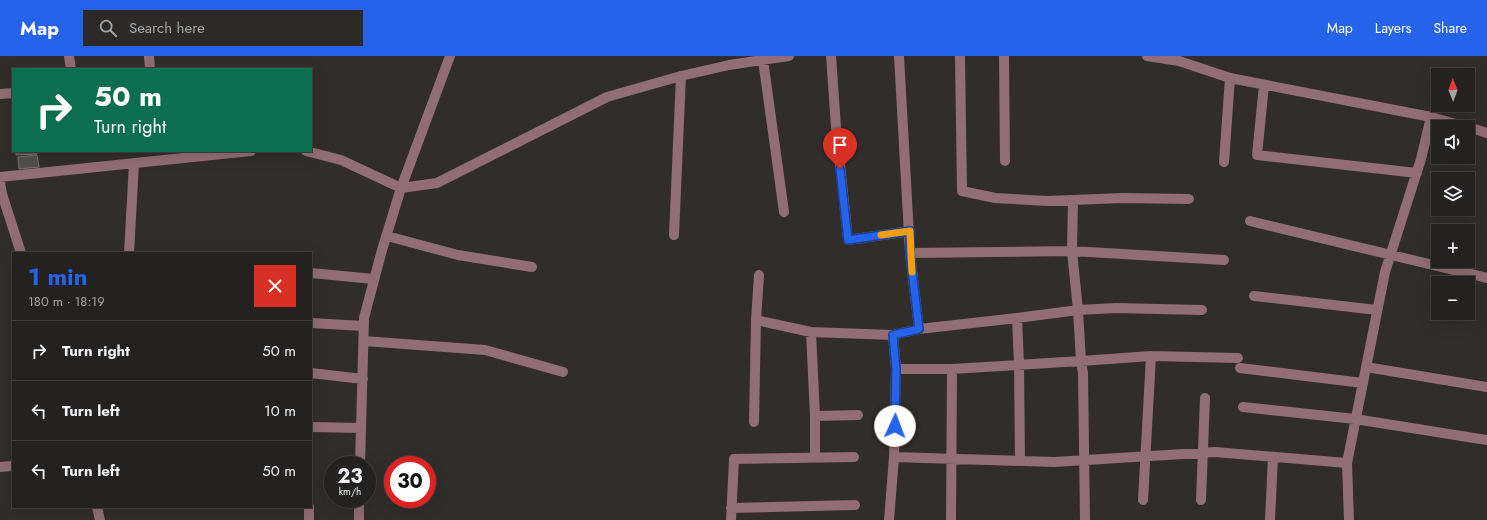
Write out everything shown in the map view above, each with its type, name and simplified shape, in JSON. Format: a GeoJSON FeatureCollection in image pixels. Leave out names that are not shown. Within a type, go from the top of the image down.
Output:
{"type":"FeatureCollection","features":[{"type":"Feature","properties":{"kind":"street"},"geometry":{"type":"LineString","coordinates":[[69,56],[70,68]]}},
{"type":"Feature","properties":{"kind":"street"},"geometry":{"type":"LineString","coordinates":[[149,56],[150,68]]}},
{"type":"Feature","properties":{"kind":"street"},"geometry":{"type":"LineString","coordinates":[[360,456],[364,318],[401,188],[450,56]]}},
{"type":"Feature","properties":{"kind":"street"},"geometry":{"type":"LineString","coordinates":[[310,152],[341,160],[401,188],[436,183],[607,97],[681,76],[730,65],[790,56]]}},
{"type":"Feature","properties":{"kind":"street"},"geometry":{"type":"LineString","coordinates":[[831,56],[836,127],[848,240],[910,231]]}},
{"type":"Feature","properties":{"kind":"street"},"geometry":{"type":"LineString","coordinates":[[899,56],[910,231],[910,253],[919,329]]}},
{"type":"Feature","properties":{"kind":"street"},"geometry":{"type":"LineString","coordinates":[[960,56],[962,191],[995,198],[1047,201],[1123,198],[1189,199]]}},
{"type":"Feature","properties":{"kind":"street"},"geometry":{"type":"LineString","coordinates":[[1004,56],[1005,161]]}},
{"type":"Feature","properties":{"kind":"street"},"geometry":{"type":"LineString","coordinates":[[1152,56],[1179,61],[1230,78],[1442,120]]}},
{"type":"Feature","properties":{"kind":"street"},"geometry":{"type":"LineString","coordinates":[[763,60],[784,212]]}},
{"type":"Feature","properties":{"kind":"street"},"geometry":{"type":"LineString","coordinates":[[674,235],[681,76]]}},
{"type":"Feature","properties":{"kind":"street"},"geometry":{"type":"LineString","coordinates":[[1224,162],[1230,78]]}},
{"type":"Feature","properties":{"kind":"street"},"geometry":{"type":"LineString","coordinates":[[1264,85],[1258,155],[1417,173]]}},
{"type":"Feature","properties":{"kind":"street"},"geometry":{"type":"LineString","coordinates":[[0,94],[12,93]]}},
{"type":"Feature","properties":{"kind":"street"},"geometry":{"type":"LineString","coordinates":[[1349,520],[1347,463],[1377,310],[1385,272],[1417,173],[1431,117]]}},
{"type":"Feature","properties":{"kind":"street"},"geometry":{"type":"LineString","coordinates":[[1475,129],[1487,133]]}},
{"type":"Feature","properties":{"kind":"street"},"geometry":{"type":"LineString","coordinates":[[0,177],[134,163],[160,156],[233,152]]}},
{"type":"Feature","properties":{"kind":"street"},"geometry":{"type":"LineString","coordinates":[[128,252],[134,163]]}},
{"type":"Feature","properties":{"kind":"street"},"geometry":{"type":"LineString","coordinates":[[0,182],[3,205],[21,252]]}},
{"type":"Feature","properties":{"kind":"street"},"geometry":{"type":"LineString","coordinates":[[1073,200],[1072,251],[1083,373],[1085,520]]}},
{"type":"Feature","properties":{"kind":"street"},"geometry":{"type":"LineString","coordinates":[[1250,222],[1487,278]]}},
{"type":"Feature","properties":{"kind":"street"},"geometry":{"type":"LineString","coordinates":[[387,236],[458,255],[532,267]]}},
{"type":"Feature","properties":{"kind":"street"},"geometry":{"type":"LineString","coordinates":[[910,253],[1072,251],[1224,260]]}},
{"type":"Feature","properties":{"kind":"street"},"geometry":{"type":"LineString","coordinates":[[312,273],[374,279]]}},
{"type":"Feature","properties":{"kind":"street"},"geometry":{"type":"LineString","coordinates":[[754,422],[756,320],[759,275]]}},
{"type":"Feature","properties":{"kind":"street"},"geometry":{"type":"LineString","coordinates":[[1254,296],[1377,310]]}},
{"type":"Feature","properties":{"kind":"street"},"geometry":{"type":"LineString","coordinates":[[756,320],[811,332],[893,335],[919,329],[1078,310],[1116,308],[1202,310]]}},
{"type":"Feature","properties":{"kind":"street"},"geometry":{"type":"LineString","coordinates":[[1017,318],[1020,461]]}},
{"type":"Feature","properties":{"kind":"street"},"geometry":{"type":"LineString","coordinates":[[312,323],[364,326]]}},
{"type":"Feature","properties":{"kind":"street"},"geometry":{"type":"LineString","coordinates":[[811,332],[815,416],[815,457]]}},
{"type":"Feature","properties":{"kind":"street"},"geometry":{"type":"LineString","coordinates":[[889,520],[894,457],[896,369],[893,335]]}},
{"type":"Feature","properties":{"kind":"street"},"geometry":{"type":"LineString","coordinates":[[364,341],[485,350],[563,372]]}},
{"type":"Feature","properties":{"kind":"street"},"geometry":{"type":"LineString","coordinates":[[1143,500],[1151,356]]}},
{"type":"Feature","properties":{"kind":"street"},"geometry":{"type":"LineString","coordinates":[[896,369],[952,368],[1151,356],[1239,363],[1363,383]]}},
{"type":"Feature","properties":{"kind":"street"},"geometry":{"type":"LineString","coordinates":[[1366,367],[1487,388]]}},
{"type":"Feature","properties":{"kind":"street"},"geometry":{"type":"LineString","coordinates":[[951,520],[952,368]]}},
{"type":"Feature","properties":{"kind":"street"},"geometry":{"type":"LineString","coordinates":[[312,373],[363,379]]}},
{"type":"Feature","properties":{"kind":"street"},"geometry":{"type":"LineString","coordinates":[[1201,500],[1205,398]]}},
{"type":"Feature","properties":{"kind":"street"},"geometry":{"type":"LineString","coordinates":[[1243,407],[1356,419],[1487,440]]}},
{"type":"Feature","properties":{"kind":"street"},"geometry":{"type":"LineString","coordinates":[[815,416],[858,414]]}},
{"type":"Feature","properties":{"kind":"street"},"geometry":{"type":"LineString","coordinates":[[312,427],[361,428]]}},
{"type":"Feature","properties":{"kind":"street"},"geometry":{"type":"LineString","coordinates":[[894,457],[1054,462],[1215,452],[1347,463]]}},
{"type":"Feature","properties":{"kind":"street"},"geometry":{"type":"LineString","coordinates":[[731,520],[734,459],[854,457]]}},
{"type":"Feature","properties":{"kind":"street"},"geometry":{"type":"LineString","coordinates":[[1270,520],[1273,457]]}},
{"type":"Feature","properties":{"kind":"street"},"geometry":{"type":"LineString","coordinates":[[0,467],[12,466]]}},
{"type":"Feature","properties":{"kind":"street"},"geometry":{"type":"LineString","coordinates":[[731,508],[855,505]]}},
{"type":"Feature","properties":{"kind":"street"},"geometry":{"type":"LineString","coordinates":[[98,508],[100,520]]}},
{"type":"Feature","properties":{"kind":"street"},"geometry":{"type":"LineString","coordinates":[[309,520],[310,508]]}},
{"type":"Feature","properties":{"kind":"street"},"geometry":{"type":"LineString","coordinates":[[359,520],[360,508]]}},
{"type":"Feature","properties":{"kind":"building"},"geometry":{"type":"Polygon","coordinates":[[[16,152],[37,152],[37,154],[16,155],[16,152]]]}},
{"type":"Feature","properties":{"kind":"building"},"geometry":{"type":"Polygon","coordinates":[[[37,155],[39,167],[19,169],[18,157],[37,155]]]}},
{"type":"Feature","properties":{"kind":"slow traffic"},"geometry":{"type":"LineString","coordinates":[[881,235],[910,231],[912,272]]}},
{"type":"Feature","properties":{"kind":"route"},"geometry":{"type":"LineString","coordinates":[[840,169],[848,240],[910,231],[910,253],[919,329],[893,335],[896,369],[895,426]]}}]}
